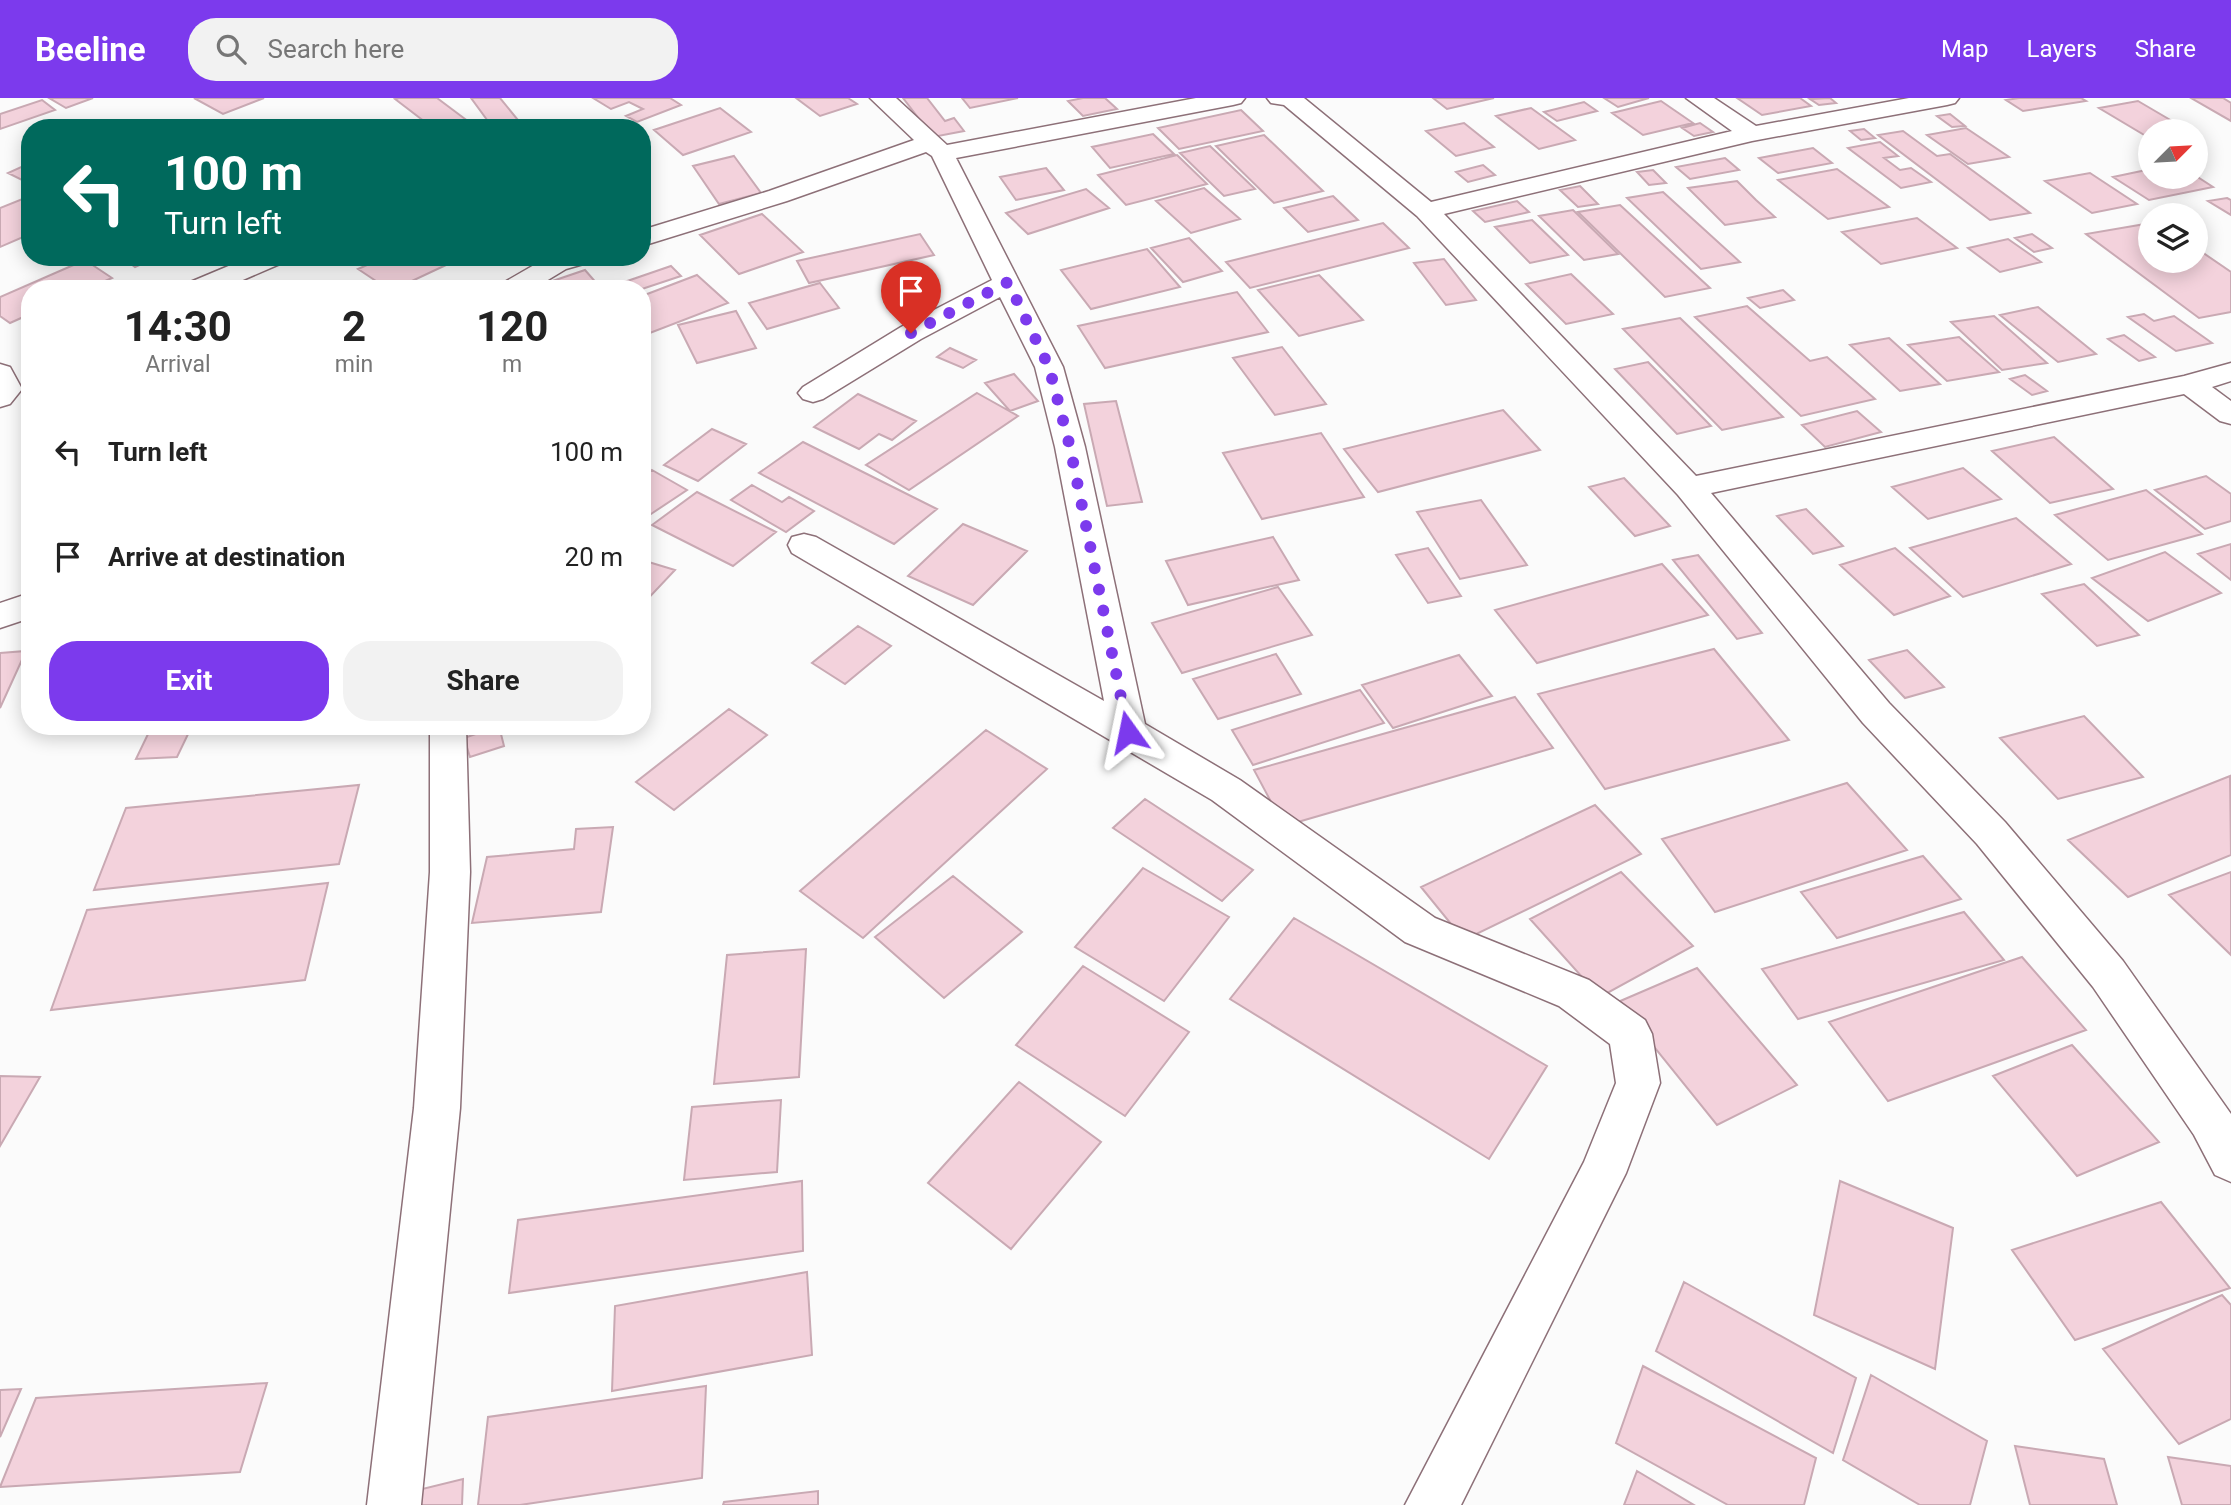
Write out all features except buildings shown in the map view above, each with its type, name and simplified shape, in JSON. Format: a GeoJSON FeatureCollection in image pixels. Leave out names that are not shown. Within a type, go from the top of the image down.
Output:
{"type":"FeatureCollection","features":[{"type":"Feature","properties":{"kind":"street"},"geometry":{"type":"LineString","coordinates":[[882,98],[935,148],[1008,282],[1049,367],[1070,447],[1128,732]]}},
{"type":"Feature","properties":{"kind":"street"},"geometry":{"type":"LineString","coordinates":[[651,234],[935,148],[1233,98]]}},
{"type":"Feature","properties":{"kind":"street"},"geometry":{"type":"LineString","coordinates":[[1279,98],[1290,99],[1334,132],[1426,211],[1689,488],[1876,713],[1991,833],[2108,974],[2210,1120],[2231,1160]]}},
{"type":"Feature","properties":{"kind":"street"},"geometry":{"type":"LineString","coordinates":[[1698,98],[1752,134]]}},
{"type":"Feature","properties":{"kind":"street"},"geometry":{"type":"LineString","coordinates":[[1426,211],[1752,134],[1947,98]]}},
{"type":"Feature","properties":{"kind":"street"},"geometry":{"type":"LineString","coordinates":[[219,280],[252,266]]}},
{"type":"Feature","properties":{"kind":"street"},"geometry":{"type":"LineString","coordinates":[[529,280],[553,266]]}},
{"type":"Feature","properties":{"kind":"street"},"geometry":{"type":"LineString","coordinates":[[813,393],[911,333],[1008,282]]}},
{"type":"Feature","properties":{"kind":"street"},"geometry":{"type":"LineString","coordinates":[[1689,488],[2189,384],[2231,372]]}},
{"type":"Feature","properties":{"kind":"street"},"geometry":{"type":"LineString","coordinates":[[2189,384],[2231,415]]}},
{"type":"Feature","properties":{"kind":"street"},"geometry":{"type":"LineString","coordinates":[[804,545],[1226,790],[1420,930],[1574,993],[1630,1034],[1638,1083],[1603,1173],[1432,1505]]}},
{"type":"Feature","properties":{"kind":"street"},"geometry":{"type":"LineString","coordinates":[[0,617],[21,609]]}},
{"type":"Feature","properties":{"kind":"street"},"geometry":{"type":"LineString","coordinates":[[394,1505],[437,1108],[450,872],[448,735]]}},
{"type":"Feature","properties":{"kind":"route"},"geometry":{"type":"LineString","coordinates":[[911,333],[1008,282],[1049,367],[1070,447],[1128,732]]}}]}
